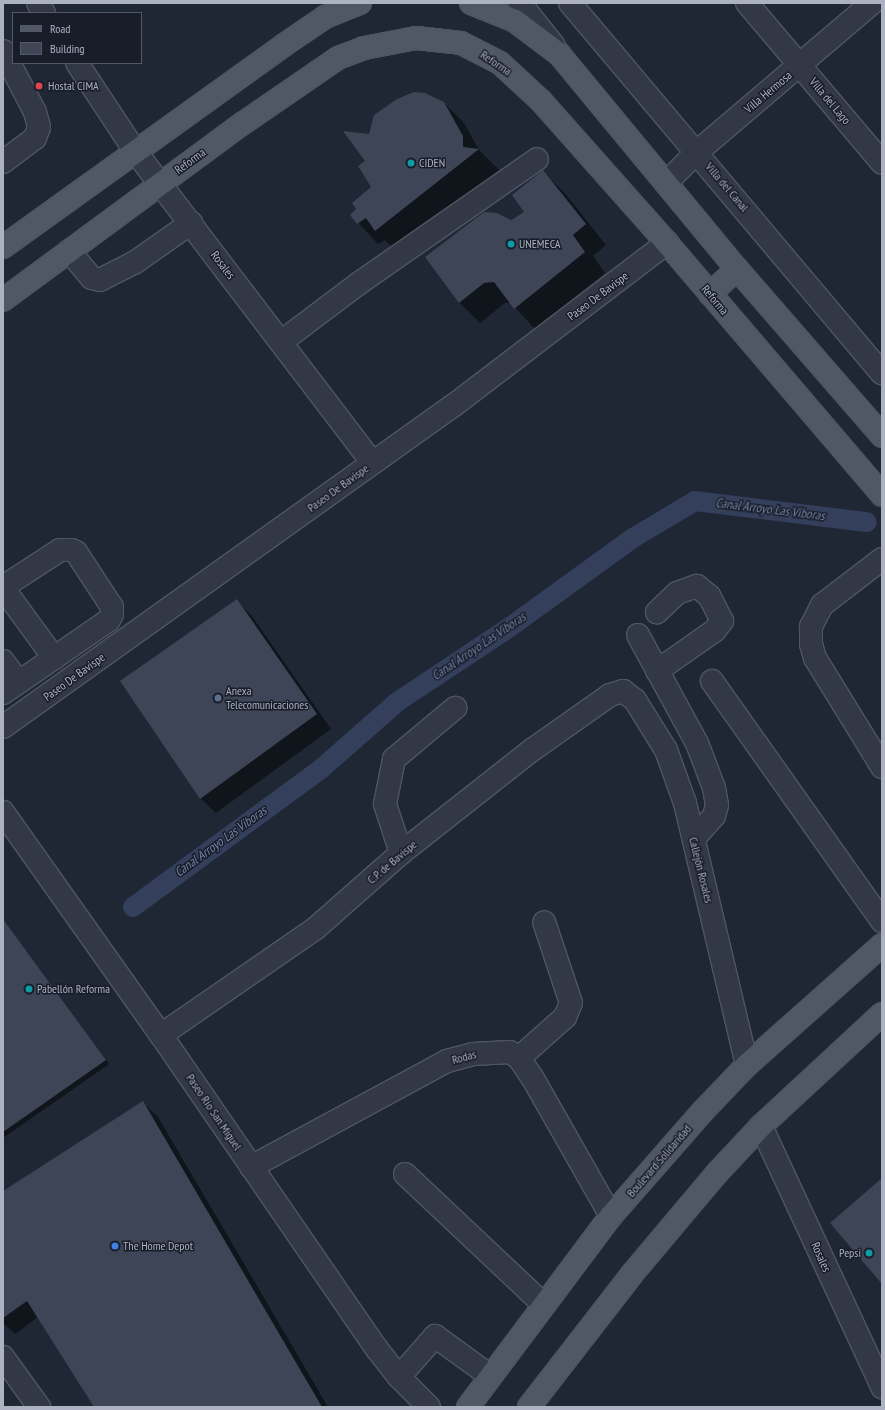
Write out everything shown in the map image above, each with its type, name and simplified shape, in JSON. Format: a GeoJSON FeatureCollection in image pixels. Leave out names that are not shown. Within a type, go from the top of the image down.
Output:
{"type":"FeatureCollection","features":[{"type":"Feature","properties":{"kind":"main road"},"geometry":{"type":"LineString","coordinates":[[3,247],[330,10],[360,3]]}},
{"type":"Feature","properties":{"kind":"main road"},"geometry":{"type":"LineString","coordinates":[[471,3],[514,21],[559,54],[737,269],[882,436]]}},
{"type":"Feature","properties":{"kind":"main road","name":"Reforma"},"geometry":{"type":"LineString","coordinates":[[3,300],[160,183],[338,58],[364,48],[391,41],[416,38],[445,40],[483,53],[520,80],[667,244],[882,496]]}},
{"type":"Feature","properties":{"kind":"main road"},"geometry":{"type":"LineString","coordinates":[[710,294],[737,269]]}},
{"type":"Feature","properties":{"kind":"main road","name":"Boulevard Solidaridad"},"geometry":{"type":"LineString","coordinates":[[468,1407],[543,1304],[611,1216],[747,1065],[882,944]]}},
{"type":"Feature","properties":{"kind":"main road"},"geometry":{"type":"LineString","coordinates":[[529,1407],[632,1274],[761,1126],[873,1030],[882,1014]]}},
{"type":"Feature","properties":{"kind":"street"},"geometry":{"type":"LineString","coordinates":[[38,3],[43,12]]}},
{"type":"Feature","properties":{"kind":"street"},"geometry":{"type":"LineString","coordinates":[[520,3],[559,54]]}},
{"type":"Feature","properties":{"kind":"street","name":"Villa del Canal"},"geometry":{"type":"LineString","coordinates":[[570,3],[882,373]]}},
{"type":"Feature","properties":{"kind":"street","name":"Villa del Lago"},"geometry":{"type":"LineString","coordinates":[[747,3],[882,163]]}},
{"type":"Feature","properties":{"kind":"street","name":"Villa Hermosa"},"geometry":{"type":"LineString","coordinates":[[666,183],[697,152],[872,3]]}},
{"type":"Feature","properties":{"kind":"street"},"geometry":{"type":"LineString","coordinates":[[3,52],[35,112],[39,127],[35,138],[3,162]]}},
{"type":"Feature","properties":{"kind":"street","name":"Rosales"},"geometry":{"type":"LineString","coordinates":[[78,64],[135,151],[373,463]]}},
{"type":"Feature","properties":{"kind":"street"},"geometry":{"type":"LineString","coordinates":[[281,342],[358,284],[536,159]]}},
{"type":"Feature","properties":{"kind":"street"},"geometry":{"type":"LineString","coordinates":[[69,251],[92,278],[100,280],[134,263],[191,223]]}},
{"type":"Feature","properties":{"kind":"street","name":"Paseo De Bavispe"},"geometry":{"type":"LineString","coordinates":[[3,727],[373,463],[667,244]]}},
{"type":"Feature","properties":{"kind":"street"},"geometry":{"type":"LineString","coordinates":[[3,661],[11,688],[109,620],[112,614],[112,607],[76,552],[60,550],[3,587],[54,658]]}},
{"type":"Feature","properties":{"kind":"street"},"geometry":{"type":"LineString","coordinates":[[882,559],[822,605],[811,627],[811,644],[815,658],[882,767]]}},
{"type":"Feature","properties":{"kind":"street"},"geometry":{"type":"LineString","coordinates":[[657,612],[677,593],[697,586],[709,596],[722,620],[714,631],[657,671]]}},
{"type":"Feature","properties":{"kind":"street"},"geometry":{"type":"LineString","coordinates":[[638,635],[697,744],[714,788],[717,805],[714,816],[694,838]]}},
{"type":"Feature","properties":{"kind":"street"},"geometry":{"type":"LineString","coordinates":[[712,681],[882,921]]}},
{"type":"Feature","properties":{"kind":"street","name":"Callejón Rosales"},"geometry":{"type":"LineString","coordinates":[[623,691],[634,700],[666,750],[685,802],[747,1065]]}},
{"type":"Feature","properties":{"kind":"street","name":"C.P. de Bavispe"},"geometry":{"type":"LineString","coordinates":[[161,1035],[316,928],[401,853],[532,750],[610,695],[623,691]]}},
{"type":"Feature","properties":{"kind":"street"},"geometry":{"type":"LineString","coordinates":[[401,853],[385,804],[394,759],[455,708]]}},
{"type":"Feature","properties":{"kind":"street","name":"Paseo Rio San Miguel"},"geometry":{"type":"LineString","coordinates":[[3,812],[399,1376],[429,1407]]}},
{"type":"Feature","properties":{"kind":"street"},"geometry":{"type":"LineString","coordinates":[[544,922],[571,1002],[565,1017],[519,1058],[611,1216]]}},
{"type":"Feature","properties":{"kind":"street","name":"Rodas"},"geometry":{"type":"LineString","coordinates":[[251,1167],[448,1062],[473,1054],[497,1051],[510,1052],[519,1058]]}},
{"type":"Feature","properties":{"kind":"street","name":"Rosales"},"geometry":{"type":"LineString","coordinates":[[761,1126],[882,1388]]}},
{"type":"Feature","properties":{"kind":"street"},"geometry":{"type":"LineString","coordinates":[[405,1174],[543,1304]]}},
{"type":"Feature","properties":{"kind":"street"},"geometry":{"type":"LineString","coordinates":[[399,1376],[435,1336],[490,1376]]}},
{"type":"Feature","properties":{"kind":"street"},"geometry":{"type":"LineString","coordinates":[[3,1357],[39,1407]]}},
{"type":"Feature","properties":{"kind":"building","name":"CIDEN"},"geometry":{"type":"Polygon","coordinates":[[[414,92],[425,93],[444,102],[463,136],[463,147],[479,149],[375,231],[366,218],[357,224],[350,215],[356,209],[352,203],[371,187],[358,166],[365,161],[343,131],[369,134],[374,115],[397,99],[414,92]]]}},
{"type":"Feature","properties":{"kind":"building","name":"UNEMECA"},"geometry":{"type":"Polygon","coordinates":[[[543,170],[586,224],[573,235],[585,252],[514,309],[494,282],[484,283],[459,303],[425,257],[484,212],[497,213],[511,220],[524,212],[512,195],[543,170]]]}},
{"type":"Feature","properties":{"kind":"building","name":"Anexa Telecomunicaciones"},"geometry":{"type":"Polygon","coordinates":[[[237,599],[317,714],[200,799],[120,681],[237,599]]]}},
{"type":"Feature","properties":{"kind":"building","name":"Pabellón Reforma"},"geometry":{"type":"Polygon","coordinates":[[[3,919],[106,1060],[3,1132],[3,919]]]}},
{"type":"Feature","properties":{"kind":"building","name":"The Home Depot"},"geometry":{"type":"Polygon","coordinates":[[[143,1101],[322,1407],[94,1407],[27,1301],[3,1318],[3,1191],[143,1101]]]}},
{"type":"Feature","properties":{"kind":"building","name":"Pepsi"},"geometry":{"type":"Polygon","coordinates":[[[882,1178],[882,1284],[830,1223],[882,1178]]]}},
{"type":"Feature","properties":{"kind":"waterway","name":"Canal Arroyo Las Viboras"},"geometry":{"type":"LineString","coordinates":[[133,907],[322,768],[397,702],[510,627],[633,538],[695,501],[867,522]]}},
{"type":"Feature","properties":{"kind":"place","name":"Hostal CIMA"},"geometry":{"type":"Point","coordinates":[39,86]}},
{"type":"Feature","properties":{"kind":"place","name":"CIDEN"},"geometry":{"type":"Point","coordinates":[411,163]}},
{"type":"Feature","properties":{"kind":"place","name":"UNEMECA"},"geometry":{"type":"Point","coordinates":[511,244]}},
{"type":"Feature","properties":{"kind":"place","name":"Anexa Telecomunicaciones"},"geometry":{"type":"Point","coordinates":[218,698]}},
{"type":"Feature","properties":{"kind":"place","name":"Pabellón Reforma"},"geometry":{"type":"Point","coordinates":[29,989]}},
{"type":"Feature","properties":{"kind":"place","name":"The Home Depot"},"geometry":{"type":"Point","coordinates":[115,1246]}},
{"type":"Feature","properties":{"kind":"place","name":"Pepsi"},"geometry":{"type":"Point","coordinates":[869,1253]}}]}
